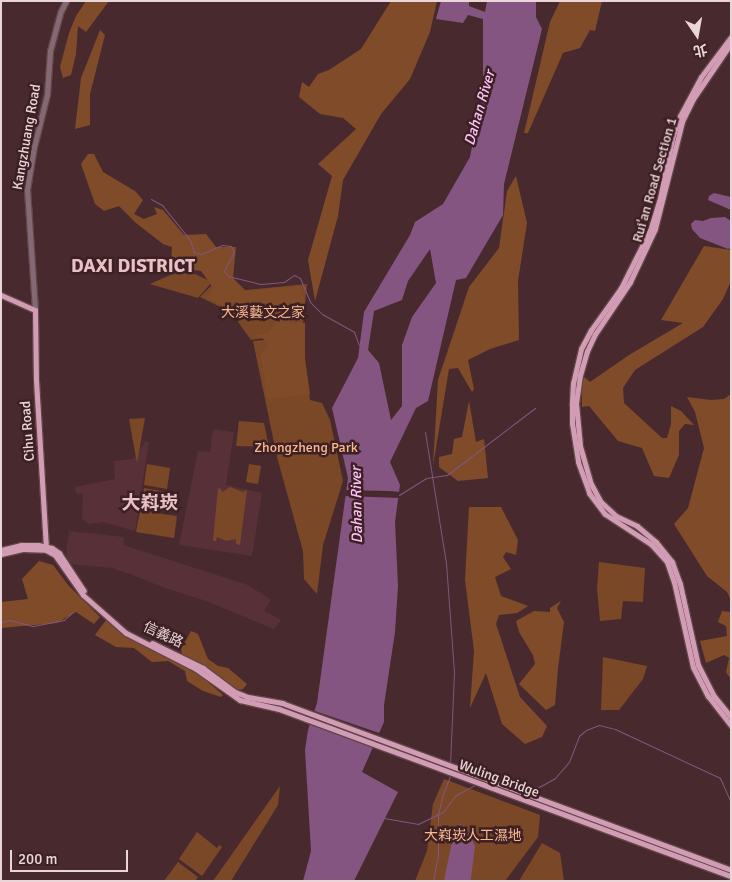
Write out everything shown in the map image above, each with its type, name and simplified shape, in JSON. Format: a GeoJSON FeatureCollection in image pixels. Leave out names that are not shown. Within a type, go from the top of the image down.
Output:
{"type":"FeatureCollection","features":[{"type":"Feature","properties":{"kind":"main road","name":"Rui'an Road Section 1"},"geometry":{"type":"LineString","coordinates":[[731,37],[702,77],[680,116],[673,135],[660,198],[650,230],[621,288],[591,330],[582,350],[573,383],[572,405],[576,448],[583,479],[589,493],[605,514],[651,544],[667,562],[674,582],[693,667],[708,696],[731,725]]}},
{"type":"Feature","properties":{"kind":"main road","name":"Rui'an Road Section 1"},"geometry":{"type":"LineString","coordinates":[[731,44],[693,99],[682,122],[655,229],[630,282],[595,334],[587,351],[580,375],[576,403],[580,446],[590,482],[600,501],[616,516],[637,526],[656,542],[672,562],[680,584],[698,665],[710,690],[731,717]]}},
{"type":"Feature","properties":{"kind":"main road"},"geometry":{"type":"LineString","coordinates":[[1,295],[35,310]]}},
{"type":"Feature","properties":{"kind":"main road","name":"Cihu Road"},"geometry":{"type":"LineString","coordinates":[[35,310],[36,380],[47,548]]}},
{"type":"Feature","properties":{"kind":"main road"},"geometry":{"type":"LineString","coordinates":[[1,550],[21,545],[47,548]]}},
{"type":"Feature","properties":{"kind":"main road"},"geometry":{"type":"LineString","coordinates":[[1,554],[22,549],[47,548]]}},
{"type":"Feature","properties":{"kind":"main road","name":"Wuling Bridge"},"geometry":{"type":"LineString","coordinates":[[47,548],[60,553],[85,593],[129,631],[203,668],[233,691],[248,697],[282,703],[731,870]]}},
{"type":"Feature","properties":{"kind":"main road","name":"信義路"},"geometry":{"type":"LineString","coordinates":[[47,548],[83,595],[126,632],[196,670],[240,700],[279,710]]}},
{"type":"Feature","properties":{"kind":"main road","name":"Wuling Bridge"},"geometry":{"type":"LineString","coordinates":[[279,710],[731,876]]}},
{"type":"Feature","properties":{"kind":"street","name":"Kangzhuang Road"},"geometry":{"type":"LineString","coordinates":[[35,310],[27,190],[39,122],[47,95],[50,51],[60,13],[66,1]]}},
{"type":"Feature","properties":{"kind":"shaded area"},"geometry":{"type":"Polygon","coordinates":[[[86,1],[109,1],[86,32],[78,26],[76,54],[71,75],[63,78],[60,67],[69,33],[76,16],[86,1]]]}},
{"type":"Feature","properties":{"kind":"shaded area"},"geometry":{"type":"Polygon","coordinates":[[[391,1],[437,1],[430,32],[410,79],[381,114],[343,180],[338,216],[315,301],[308,260],[332,176],[318,164],[356,129],[343,118],[320,114],[299,97],[302,82],[309,87],[318,74],[329,70],[361,49],[391,1]]]}},
{"type":"Feature","properties":{"kind":"shaded area"},"geometry":{"type":"Polygon","coordinates":[[[560,1],[602,1],[595,31],[590,30],[580,48],[563,53],[528,133],[524,133],[550,22],[560,1]]]}},
{"type":"Feature","properties":{"kind":"shaded area"},"geometry":{"type":"Polygon","coordinates":[[[100,30],[105,35],[90,94],[90,125],[75,129],[81,78],[100,30]]]}},
{"type":"Feature","properties":{"kind":"shaded area"},"geometry":{"type":"Polygon","coordinates":[[[88,154],[94,154],[103,172],[135,191],[143,200],[134,214],[144,219],[157,214],[154,207],[163,210],[184,235],[206,234],[216,247],[236,247],[233,278],[246,291],[301,286],[305,302],[291,304],[286,313],[291,323],[305,323],[305,359],[310,394],[267,399],[261,355],[269,344],[261,337],[249,336],[268,334],[275,324],[279,307],[234,302],[224,306],[207,298],[213,288],[201,271],[179,268],[171,264],[172,247],[163,244],[136,223],[119,206],[104,211],[95,204],[81,164],[88,154]]]}},
{"type":"Feature","properties":{"kind":"shaded area"},"geometry":{"type":"Polygon","coordinates":[[[516,176],[527,223],[518,281],[519,340],[490,349],[468,360],[474,389],[472,392],[458,368],[449,369],[433,466],[438,380],[469,287],[499,248],[507,191],[516,176]]]}},
{"type":"Feature","properties":{"kind":"shaded area"},"geometry":{"type":"Polygon","coordinates":[[[704,246],[731,250],[731,281],[723,299],[703,327],[635,370],[623,388],[624,403],[662,438],[667,438],[671,424],[671,406],[681,411],[694,425],[685,424],[679,431],[679,455],[669,478],[654,476],[642,448],[618,441],[589,406],[582,407],[582,375],[590,382],[629,355],[683,323],[661,320],[704,246]]]}},
{"type":"Feature","properties":{"kind":"shaded area"},"geometry":{"type":"Polygon","coordinates":[[[731,394],[731,601],[727,592],[707,576],[674,524],[688,508],[704,448],[695,412],[687,397],[711,400],[724,399],[731,394]]]}},
{"type":"Feature","properties":{"kind":"shaded area"},"geometry":{"type":"Polygon","coordinates":[[[469,401],[476,442],[484,439],[488,478],[458,481],[439,467],[439,457],[452,454],[454,439],[462,437],[469,401]]]}},
{"type":"Feature","properties":{"kind":"shaded area"},"geometry":{"type":"Polygon","coordinates":[[[213,429],[234,432],[226,485],[262,493],[252,556],[179,545],[198,451],[210,452],[213,429]]]}},
{"type":"Feature","properties":{"kind":"shaded area"},"geometry":{"type":"Polygon","coordinates":[[[145,442],[149,442],[135,531],[103,522],[89,524],[82,519],[83,494],[76,493],[75,487],[115,479],[114,461],[133,459],[145,442]]]}},
{"type":"Feature","properties":{"kind":"shaded area"},"geometry":{"type":"Polygon","coordinates":[[[469,507],[501,507],[518,540],[516,555],[506,552],[503,557],[511,569],[495,577],[501,596],[528,606],[517,613],[499,615],[496,624],[520,697],[547,726],[542,737],[525,744],[502,724],[486,673],[470,708],[474,651],[465,580],[469,507]]]}},
{"type":"Feature","properties":{"kind":"shaded area"},"geometry":{"type":"Polygon","coordinates":[[[69,531],[124,537],[123,545],[248,585],[271,600],[264,611],[281,620],[274,629],[206,601],[112,568],[70,564],[66,554],[69,531]]]}},
{"type":"Feature","properties":{"kind":"shaded area"},"geometry":{"type":"Polygon","coordinates":[[[39,561],[53,565],[68,585],[100,617],[94,624],[76,612],[57,623],[1,628],[1,602],[28,599],[22,579],[39,561]]]}},
{"type":"Feature","properties":{"kind":"shaded area"},"geometry":{"type":"Polygon","coordinates":[[[561,601],[557,608],[564,622],[555,705],[546,710],[519,684],[535,664],[533,655],[519,632],[516,621],[534,611],[550,612],[550,608],[561,601]]]}},
{"type":"Feature","properties":{"kind":"shaded area"},"geometry":{"type":"Polygon","coordinates":[[[722,611],[731,612],[730,678],[726,672],[729,658],[724,655],[706,663],[700,641],[727,636],[726,626],[718,622],[722,611]]]}},
{"type":"Feature","properties":{"kind":"shaded area"},"geometry":{"type":"Polygon","coordinates":[[[106,620],[123,633],[196,672],[223,695],[221,697],[203,691],[187,681],[185,671],[168,661],[152,662],[134,648],[116,647],[95,635],[106,620]]]}},
{"type":"Feature","properties":{"kind":"shaded area"},"geometry":{"type":"Polygon","coordinates":[[[191,631],[198,634],[208,659],[218,666],[228,668],[247,684],[243,689],[238,690],[182,654],[181,649],[191,631]]]}},
{"type":"Feature","properties":{"kind":"green space"},"geometry":{"type":"Polygon","coordinates":[[[177,272],[195,274],[212,282],[198,298],[150,284],[177,272]]]}},
{"type":"Feature","properties":{"kind":"green space","name":"大溪藝文之家"},"geometry":{"type":"Polygon","coordinates":[[[216,281],[235,291],[307,284],[302,333],[251,340],[231,312],[200,297],[216,281]]]}},
{"type":"Feature","properties":{"kind":"green space","name":"Zhongzheng Park"},"geometry":{"type":"Polygon","coordinates":[[[302,336],[310,400],[322,403],[330,420],[343,481],[323,545],[317,594],[304,579],[303,551],[277,457],[253,341],[302,336]]]}},
{"type":"Feature","properties":{"kind":"green space"},"geometry":{"type":"Polygon","coordinates":[[[145,418],[137,463],[129,419],[145,418]]]}},
{"type":"Feature","properties":{"kind":"green space"},"geometry":{"type":"Polygon","coordinates":[[[239,421],[264,423],[269,447],[236,446],[239,421]]]}},
{"type":"Feature","properties":{"kind":"green space"},"geometry":{"type":"Polygon","coordinates":[[[147,464],[170,468],[167,489],[144,485],[147,464]]]}},
{"type":"Feature","properties":{"kind":"green space"},"geometry":{"type":"Polygon","coordinates":[[[249,464],[261,466],[258,484],[246,482],[249,464]]]}},
{"type":"Feature","properties":{"kind":"green space"},"geometry":{"type":"Polygon","coordinates":[[[230,487],[243,492],[247,490],[240,545],[236,544],[236,539],[226,541],[217,537],[216,541],[213,541],[218,488],[222,492],[230,487]]]}},
{"type":"Feature","properties":{"kind":"green space"},"geometry":{"type":"Polygon","coordinates":[[[144,488],[167,492],[164,511],[141,507],[144,488]]]}},
{"type":"Feature","properties":{"kind":"green space"},"geometry":{"type":"Polygon","coordinates":[[[140,511],[177,516],[174,538],[136,532],[140,511]]]}},
{"type":"Feature","properties":{"kind":"green space"},"geometry":{"type":"Polygon","coordinates":[[[599,562],[645,568],[643,602],[623,601],[621,619],[600,621],[597,588],[599,562]]]}},
{"type":"Feature","properties":{"kind":"green space"},"geometry":{"type":"Polygon","coordinates":[[[603,657],[647,666],[643,679],[619,710],[601,710],[603,657]]]}},
{"type":"Feature","properties":{"kind":"green space","name":"大嵙崁人工濕地"},"geometry":{"type":"Polygon","coordinates":[[[444,779],[540,815],[538,837],[505,881],[415,881],[427,851],[433,804],[444,779]]]}},
{"type":"Feature","properties":{"kind":"green space"},"geometry":{"type":"Polygon","coordinates":[[[280,786],[278,805],[231,881],[213,881],[280,786]]]}},
{"type":"Feature","properties":{"kind":"green space"},"geometry":{"type":"Polygon","coordinates":[[[197,832],[217,848],[219,845],[222,847],[202,876],[179,859],[197,832]]]}},
{"type":"Feature","properties":{"kind":"green space"},"geometry":{"type":"Polygon","coordinates":[[[542,843],[560,853],[564,881],[519,881],[542,843]]]}},
{"type":"Feature","properties":{"kind":"green space"},"geometry":{"type":"Polygon","coordinates":[[[178,862],[198,877],[195,881],[164,881],[178,862]]]}},
{"type":"Feature","properties":{"kind":"water","name":"Dahan River"},"geometry":{"type":"Polygon","coordinates":[[[441,1],[469,1],[469,6],[485,12],[487,1],[536,1],[536,17],[542,29],[504,184],[503,215],[466,278],[456,280],[428,401],[416,408],[390,462],[400,485],[395,522],[398,586],[395,632],[384,705],[384,722],[362,772],[398,792],[354,881],[303,881],[311,851],[305,750],[308,730],[317,703],[348,478],[332,408],[358,358],[364,312],[410,235],[415,222],[443,204],[470,157],[483,90],[483,19],[468,15],[463,23],[436,19],[441,1]],[[430,249],[408,281],[402,300],[374,311],[368,350],[379,363],[391,420],[402,406],[402,345],[412,317],[436,283],[430,249]]]}},
{"type":"Feature","properties":{"kind":"water"},"geometry":{"type":"Polygon","coordinates":[[[714,193],[731,197],[731,210],[708,200],[709,196],[714,193]]]}},
{"type":"Feature","properties":{"kind":"water"},"geometry":{"type":"Polygon","coordinates":[[[725,217],[731,221],[731,248],[728,249],[700,238],[692,229],[691,224],[695,220],[703,221],[711,218],[725,217]]]}},
{"type":"Feature","properties":{"kind":"water"},"geometry":{"type":"Polygon","coordinates":[[[460,824],[466,828],[475,846],[471,878],[470,881],[444,881],[454,831],[460,824]]]}},
{"type":"Feature","properties":{"kind":"pier"},"geometry":{"type":"Polygon","coordinates":[[[344,490],[402,492],[401,498],[343,496],[344,490]]]}},
{"type":"Feature","properties":{"kind":"pier"},"geometry":{"type":"Polygon","coordinates":[[[312,710],[382,734],[375,748],[308,722],[312,710]]]}},
{"type":"Feature","properties":{"kind":"waterway"},"geometry":{"type":"LineString","coordinates":[[151,199],[162,205],[190,240],[194,252],[201,254],[222,245],[231,246],[234,252],[224,271],[228,276],[261,284],[284,282],[294,275],[300,278],[310,302],[322,314],[354,332],[359,345]]}},
{"type":"Feature","properties":{"kind":"waterway"},"geometry":{"type":"LineString","coordinates":[[399,495],[426,478],[447,475],[535,408]]}},
{"type":"Feature","properties":{"kind":"waterway"},"geometry":{"type":"LineString","coordinates":[[425,432],[446,563],[454,673],[450,764]]}},
{"type":"Feature","properties":{"kind":"waterway"},"geometry":{"type":"LineString","coordinates":[[1,622],[10,620],[33,626],[64,620],[73,612]]}},
{"type":"Feature","properties":{"kind":"waterway"},"geometry":{"type":"LineString","coordinates":[[483,777],[489,772],[529,786],[539,787],[555,778],[569,762],[579,736],[586,730],[599,725],[615,729],[720,778],[731,803]]}},
{"type":"Feature","properties":{"kind":"waterway"},"geometry":{"type":"LineString","coordinates":[[433,881],[438,856],[438,815],[450,776]]}},
{"type":"Feature","properties":{"kind":"waterway"},"geometry":{"type":"LineString","coordinates":[[384,818],[418,824],[443,812],[456,795],[475,785]]}},
{"type":"Feature","properties":{"kind":"district","name":"DAXI DISTRICT"},"geometry":{"type":"Point","coordinates":[133,267]}},
{"type":"Feature","properties":{"kind":"district","name":"大嵙崁"},"geometry":{"type":"Point","coordinates":[150,504]}}]}
